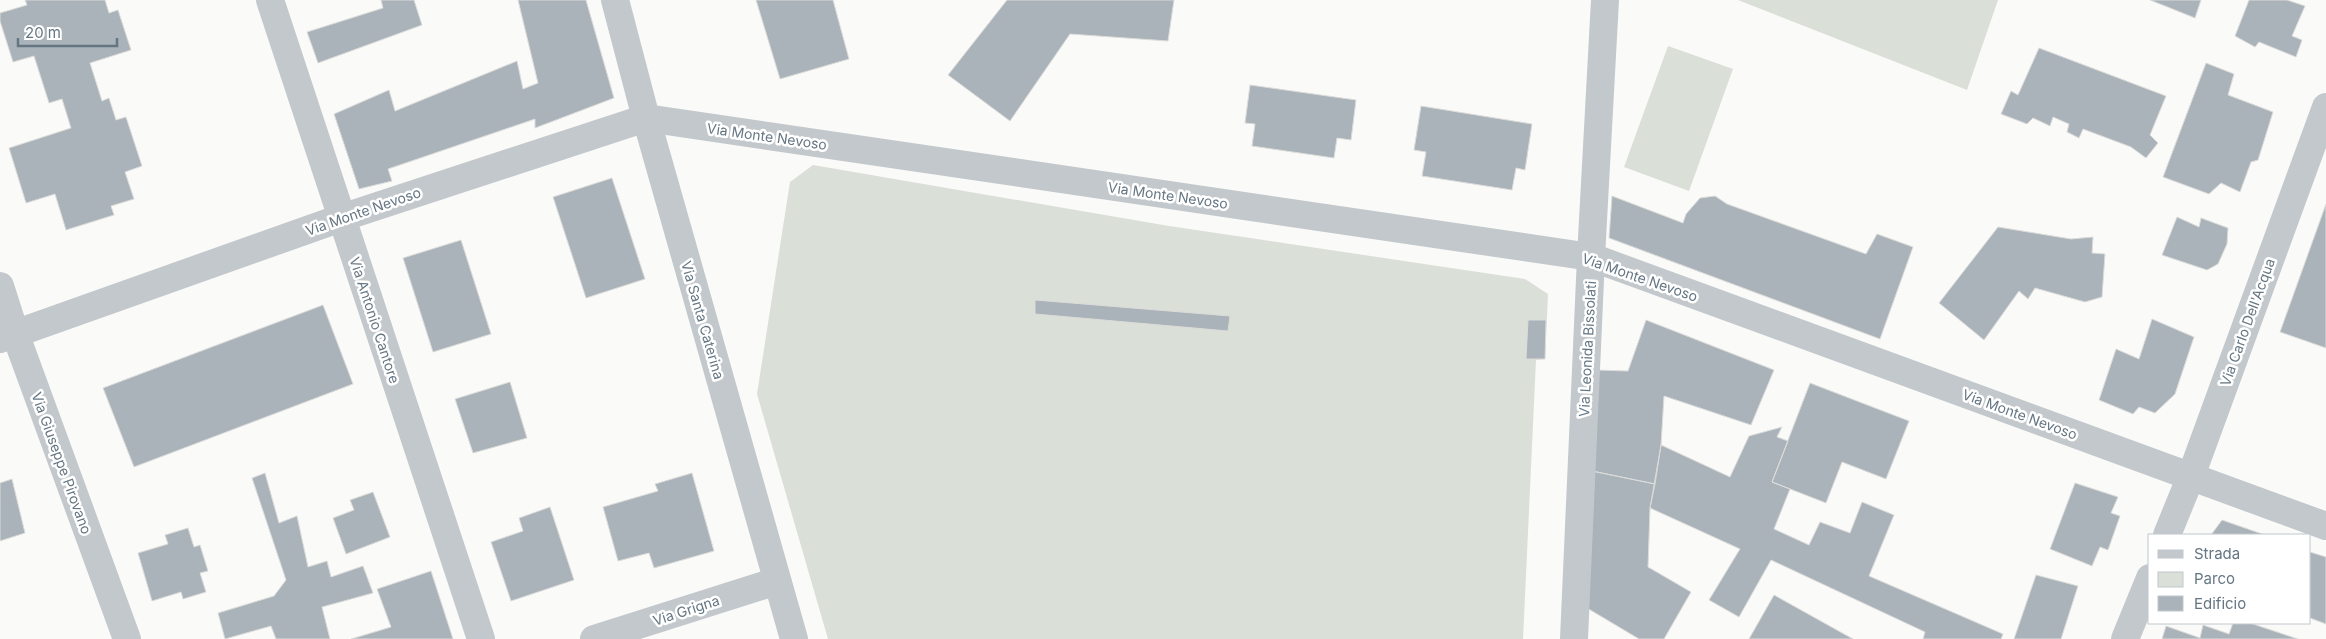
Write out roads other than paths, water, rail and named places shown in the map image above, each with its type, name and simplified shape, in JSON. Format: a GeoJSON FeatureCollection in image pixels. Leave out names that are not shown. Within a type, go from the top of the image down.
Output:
{"type":"FeatureCollection","features":[{"type":"Feature","properties":{"kind":"street","name":"Via Antonio Cantore"},"geometry":{"type":"LineString","coordinates":[[270,0],[481,639]]}},
{"type":"Feature","properties":{"kind":"street","name":"Via Santa Caterina"},"geometry":{"type":"LineString","coordinates":[[615,0],[646,118],[794,639]]}},
{"type":"Feature","properties":{"kind":"street","name":"Via Leonida Bissolati"},"geometry":{"type":"LineString","coordinates":[[1574,639],[1591,257],[1605,0]]}},
{"type":"Feature","properties":{"kind":"street","name":"Via Carlo Dell'Acqua"},"geometry":{"type":"LineString","coordinates":[[2167,534],[2191,476],[2326,107]]}},
{"type":"Feature","properties":{"kind":"street","name":"Via Monte Nevoso"},"geometry":{"type":"LineString","coordinates":[[8,336],[341,218],[646,118],[1591,257],[2326,526]]}},
{"type":"Feature","properties":{"kind":"street","name":"Via Giuseppe Pirovano"},"geometry":{"type":"LineString","coordinates":[[0,286],[8,336],[127,639]]}},
{"type":"Feature","properties":{"kind":"street","name":"Via Grigna"},"geometry":{"type":"LineString","coordinates":[[594,639],[776,581]]}},
{"type":"Feature","properties":{"kind":"street"},"geometry":{"type":"LineString","coordinates":[[2125,639],[2148,583]]}}]}
